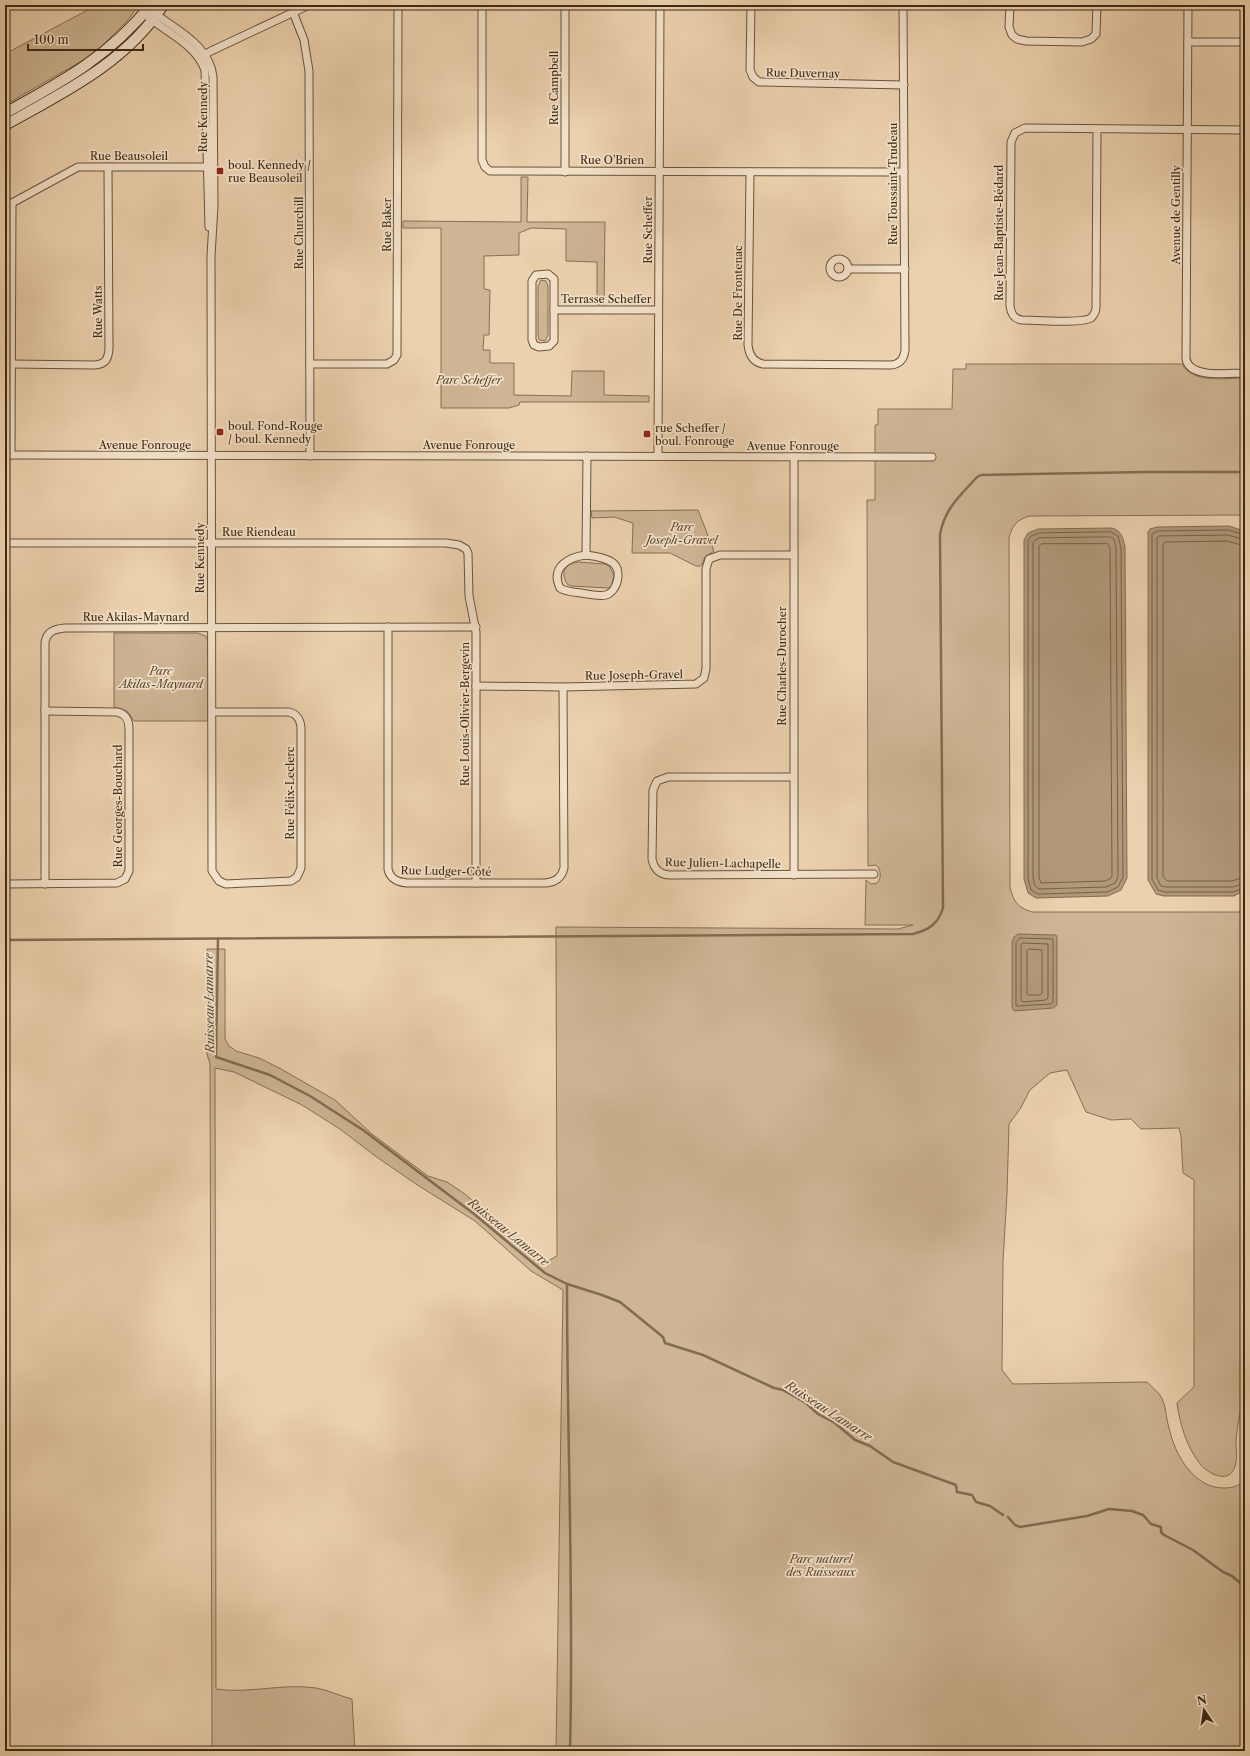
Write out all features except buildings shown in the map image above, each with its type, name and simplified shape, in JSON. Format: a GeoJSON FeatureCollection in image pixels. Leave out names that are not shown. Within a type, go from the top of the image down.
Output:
{"type":"FeatureCollection","features":[{"type":"Feature","properties":{"kind":"main road"},"geometry":{"type":"LineString","coordinates":[[5,114],[64,81],[92,62],[150,12],[163,5]]}},
{"type":"Feature","properties":{"kind":"main road"},"geometry":{"type":"LineString","coordinates":[[5,125],[93,75],[123,50],[150,12]]}},
{"type":"Feature","properties":{"kind":"street"},"geometry":{"type":"LineString","coordinates":[[150,12],[189,47],[202,56],[309,5]]}},
{"type":"Feature","properties":{"kind":"street","name":"Rue Baker"},"geometry":{"type":"LineString","coordinates":[[310,364],[387,364],[396,359],[398,354],[398,5]]}},
{"type":"Feature","properties":{"kind":"street","name":"Rue O'Brien"},"geometry":{"type":"LineString","coordinates":[[482,5],[482,160],[486,169],[493,172],[904,172]]}},
{"type":"Feature","properties":{"kind":"street","name":"Rue Campbell"},"geometry":{"type":"LineString","coordinates":[[565,5],[565,172]]}},
{"type":"Feature","properties":{"kind":"street","name":"Rue Scheffer"},"geometry":{"type":"LineString","coordinates":[[658,456],[660,5]]}},
{"type":"Feature","properties":{"kind":"street","name":"Rue Duvernay"},"geometry":{"type":"LineString","coordinates":[[751,5],[750,70],[753,78],[759,82],[904,85]]}},
{"type":"Feature","properties":{"kind":"street","name":"Rue Toussaint-Trudeau"},"geometry":{"type":"LineString","coordinates":[[901,361],[905,350],[903,5]]}},
{"type":"Feature","properties":{"kind":"street"},"geometry":{"type":"LineString","coordinates":[[1010,5],[1009,27],[1012,35],[1017,39],[1026,41],[1075,42],[1088,41],[1095,36],[1097,28],[1097,5]]}},
{"type":"Feature","properties":{"kind":"street","name":"Avenue de Gentilly"},"geometry":{"type":"LineString","coordinates":[[1188,5],[1187,362],[1192,369],[1198,372],[1245,373]]}},
{"type":"Feature","properties":{"kind":"street","name":"Rue Churchill"},"geometry":{"type":"LineString","coordinates":[[293,12],[304,40],[309,71],[310,456]]}},
{"type":"Feature","properties":{"kind":"street"},"geometry":{"type":"LineString","coordinates":[[1188,42],[1245,42]]}},
{"type":"Feature","properties":{"kind":"street","name":"Rue Kennedy"},"geometry":{"type":"LineString","coordinates":[[202,56],[206,79],[211,167],[212,868],[213,874],[219,881]]}},
{"type":"Feature","properties":{"kind":"street","name":"Rue Jean-Baptiste-Bédard"},"geometry":{"type":"LineString","coordinates":[[1097,129],[1095,313],[1091,318],[1080,320],[1017,319],[1013,315],[1010,306],[1011,142],[1012,135],[1016,131],[1025,128],[1245,130]]}},
{"type":"Feature","properties":{"kind":"street","name":"Rue Beausoleil"},"geometry":{"type":"LineString","coordinates":[[9,204],[78,167],[211,167]]}},
{"type":"Feature","properties":{"kind":"street","name":"Rue Watts"},"geometry":{"type":"LineString","coordinates":[[11,364],[95,365],[104,363],[107,359],[109,352],[108,167]]}},
{"type":"Feature","properties":{"kind":"street","name":"Rue De Frontenac"},"geometry":{"type":"LineString","coordinates":[[750,172],[748,344],[749,353],[752,358],[763,364],[891,365],[901,361]]}},
{"type":"Feature","properties":{"kind":"street"},"geometry":{"type":"LineString","coordinates":[[8,455],[11,364],[9,204]]}},
{"type":"Feature","properties":{"kind":"street"},"geometry":{"type":"LineString","coordinates":[[848,269],[904,269]]}},
{"type":"Feature","properties":{"kind":"street","name":"Terrasse Scheffer"},"geometry":{"type":"LineString","coordinates":[[548,274],[553,276],[554,310],[553,343],[546,347],[536,346],[533,343],[532,329],[532,282],[536,275],[548,274]]}},
{"type":"Feature","properties":{"kind":"street","name":"Terrasse Scheffer"},"geometry":{"type":"LineString","coordinates":[[554,310],[658,310]]}},
{"type":"Feature","properties":{"kind":"street","name":"Avenue Fonrouge"},"geometry":{"type":"LineString","coordinates":[[8,455],[932,457]]}},
{"type":"Feature","properties":{"kind":"street"},"geometry":{"type":"LineString","coordinates":[[586,555],[587,456]]}},
{"type":"Feature","properties":{"kind":"street","name":"Rue Charles-Durocher"},"geometry":{"type":"LineString","coordinates":[[794,457],[794,874]]}},
{"type":"Feature","properties":{"kind":"street","name":"Rue Riendeau"},"geometry":{"type":"LineString","coordinates":[[5,543],[446,543],[457,544],[464,547]]}},
{"type":"Feature","properties":{"kind":"street","name":"Rue Louis-Olivier-Bergevin"},"geometry":{"type":"LineString","coordinates":[[464,547],[468,555],[469,596],[476,627],[476,882]]}},
{"type":"Feature","properties":{"kind":"street"},"geometry":{"type":"LineString","coordinates":[[586,555],[608,561],[616,566],[618,574],[617,582],[614,589],[609,594],[599,595],[568,591],[560,588],[558,575],[562,564],[571,558],[586,555]]}},
{"type":"Feature","properties":{"kind":"street","name":"Rue Joseph-Gravel"},"geometry":{"type":"LineString","coordinates":[[476,686],[687,686],[699,683],[704,678],[706,670],[706,569],[709,559],[720,555],[794,555]]}},
{"type":"Feature","properties":{"kind":"street","name":"Rue Ludger-Côté"},"geometry":{"type":"LineString","coordinates":[[388,627],[389,872],[395,880],[404,883],[549,882],[555,881],[561,875],[564,868],[563,687]]}},
{"type":"Feature","properties":{"kind":"street","name":"Rue Akilas-Maynard"},"geometry":{"type":"LineString","coordinates":[[45,884],[45,643],[46,637],[52,631],[65,628],[476,627]]}},
{"type":"Feature","properties":{"kind":"street","name":"Rue Georges-Bouchard"},"geometry":{"type":"LineString","coordinates":[[5,884],[117,883],[123,881],[129,871],[128,719],[119,712],[45,711]]}},
{"type":"Feature","properties":{"kind":"street","name":"Rue Félix-Leclerc"},"geometry":{"type":"LineString","coordinates":[[212,712],[289,712],[298,716],[301,727],[301,868],[299,874],[294,880],[288,883],[229,884],[219,881]]}},
{"type":"Feature","properties":{"kind":"street","name":"Rue Julien-Lachapelle"},"geometry":{"type":"LineString","coordinates":[[793,777],[672,777],[660,779],[654,785],[653,790],[652,859],[657,871],[662,874],[669,875],[874,874]]}},
{"type":"Feature","properties":{"kind":"green space"},"geometry":{"type":"Polygon","coordinates":[[[97,5],[139,5],[127,21],[94,54],[5,105],[5,54],[97,5]]]}},
{"type":"Feature","properties":{"kind":"green space","name":"Parc Scheffer"},"geometry":{"type":"Polygon","coordinates":[[[521,177],[528,177],[527,222],[605,222],[604,304],[597,304],[597,262],[566,261],[566,229],[531,228],[519,233],[519,255],[484,256],[484,289],[490,290],[489,335],[484,335],[483,350],[490,350],[490,363],[514,363],[514,395],[571,396],[572,371],[604,371],[604,395],[649,396],[649,402],[520,402],[519,405],[509,408],[441,408],[441,228],[403,228],[403,221],[521,222],[521,177]]]}},
{"type":"Feature","properties":{"kind":"green space"},"geometry":{"type":"Polygon","coordinates":[[[541,280],[546,281],[548,286],[548,335],[545,341],[539,340],[538,335],[538,286],[541,280]]]}},
{"type":"Feature","properties":{"kind":"green space","name":"Parc naturel des Ruisseaux"},"geometry":{"type":"Polygon","coordinates":[[[966,364],[1182,364],[1194,375],[1201,377],[1219,379],[1245,378],[1245,515],[1030,516],[1016,523],[1009,538],[1010,887],[1015,900],[1020,906],[1032,912],[1245,912],[1245,1400],[1241,1410],[1238,1426],[1234,1469],[1227,1476],[1218,1476],[1208,1471],[1201,1465],[1188,1444],[1178,1411],[1177,1403],[1194,1387],[1194,1180],[1183,1173],[1181,1136],[1179,1128],[1141,1129],[1131,1119],[1111,1120],[1086,1112],[1067,1070],[1050,1073],[1030,1090],[1020,1109],[1009,1124],[1003,1261],[1002,1370],[1013,1384],[1147,1382],[1159,1393],[1165,1407],[1168,1424],[1176,1449],[1181,1459],[1195,1477],[1214,1487],[1225,1488],[1237,1486],[1245,1477],[1245,1751],[556,1751],[563,1290],[531,1271],[475,1221],[419,1186],[378,1158],[340,1129],[302,1105],[234,1072],[215,1068],[216,1689],[241,1690],[304,1687],[320,1689],[352,1699],[355,1751],[212,1751],[210,1064],[207,1054],[209,989],[207,949],[225,949],[225,1039],[229,1046],[236,1051],[259,1058],[281,1069],[335,1100],[372,1134],[428,1176],[447,1182],[465,1194],[544,1263],[557,1256],[556,927],[898,929],[913,925],[865,925],[866,880],[871,884],[877,883],[880,879],[879,869],[876,865],[868,866],[867,500],[875,500],[875,425],[878,425],[878,409],[952,409],[953,369],[966,369],[966,364]]]}},
{"type":"Feature","properties":{"kind":"green space","name":"Parc Joseph-Gravel"},"geometry":{"type":"Polygon","coordinates":[[[698,510],[714,551],[705,557],[701,566],[696,566],[670,553],[632,553],[633,523],[614,517],[592,518],[591,511],[698,510]]]}},
{"type":"Feature","properties":{"kind":"green space"},"geometry":{"type":"Polygon","coordinates":[[[578,562],[605,564],[610,567],[614,576],[611,587],[571,586],[567,584],[564,575],[565,569],[570,564],[578,562]]]}},
{"type":"Feature","properties":{"kind":"green space","name":"Parc Akilas-Maynard"},"geometry":{"type":"Polygon","coordinates":[[[114,633],[197,633],[206,636],[208,642],[208,721],[134,721],[127,711],[114,707],[114,633]]]}},
{"type":"Feature","properties":{"kind":"water"},"geometry":{"type":"Polygon","coordinates":[[[1229,526],[1244,531],[1245,535],[1245,890],[1234,896],[1164,896],[1156,894],[1148,880],[1148,532],[1150,529],[1157,527],[1229,526]]]}},
{"type":"Feature","properties":{"kind":"water"},"geometry":{"type":"Polygon","coordinates":[[[1112,528],[1120,533],[1125,547],[1127,878],[1121,890],[1108,896],[1036,898],[1028,893],[1024,879],[1024,540],[1028,533],[1038,529],[1112,528]]]}},
{"type":"Feature","properties":{"kind":"water"},"geometry":{"type":"Polygon","coordinates":[[[1018,934],[1056,935],[1057,1005],[1053,1008],[1014,1011],[1012,1007],[1012,942],[1014,937],[1018,934]]]}},
{"type":"Feature","properties":{"kind":"waterway"},"geometry":{"type":"LineString","coordinates":[[5,940],[913,934],[924,930],[936,922],[943,908],[940,535],[949,510],[977,477],[981,475],[1245,472]]}},
{"type":"Feature","properties":{"kind":"waterway","name":"Ruisseau Lamarre"},"geometry":{"type":"LineString","coordinates":[[218,939],[216,1057],[270,1075],[310,1096],[363,1130],[474,1214],[545,1273],[567,1284],[620,1302],[663,1337],[665,1343],[703,1355],[774,1388],[783,1390],[806,1403],[818,1414],[835,1423],[855,1440],[870,1446],[893,1462],[956,1485],[957,1492],[972,1495],[976,1502],[990,1506],[1003,1515]]}},
{"type":"Feature","properties":{"kind":"waterway"},"geometry":{"type":"LineString","coordinates":[[567,1284],[571,1576],[570,1751]]}},
{"type":"Feature","properties":{"kind":"waterway","name":"Ruisseau Lamarre"},"geometry":{"type":"LineString","coordinates":[[1008,1517],[1015,1525],[1020,1527],[1087,1516],[1109,1509],[1132,1511],[1143,1515],[1151,1524],[1161,1527],[1161,1532],[1164,1535],[1193,1550],[1223,1572],[1232,1576],[1245,1587]]}},
{"type":"Feature","properties":{"kind":"place","name":"boul. Kennedy / rue Beausoleil"},"geometry":{"type":"Point","coordinates":[220,171]}},
{"type":"Feature","properties":{"kind":"place","name":"boul. Fond-Rouge / boul. Kennedy"},"geometry":{"type":"Point","coordinates":[220,432]}},
{"type":"Feature","properties":{"kind":"place","name":"rue Scheffer / boul. Fonrouge"},"geometry":{"type":"Point","coordinates":[647,434]}}]}
